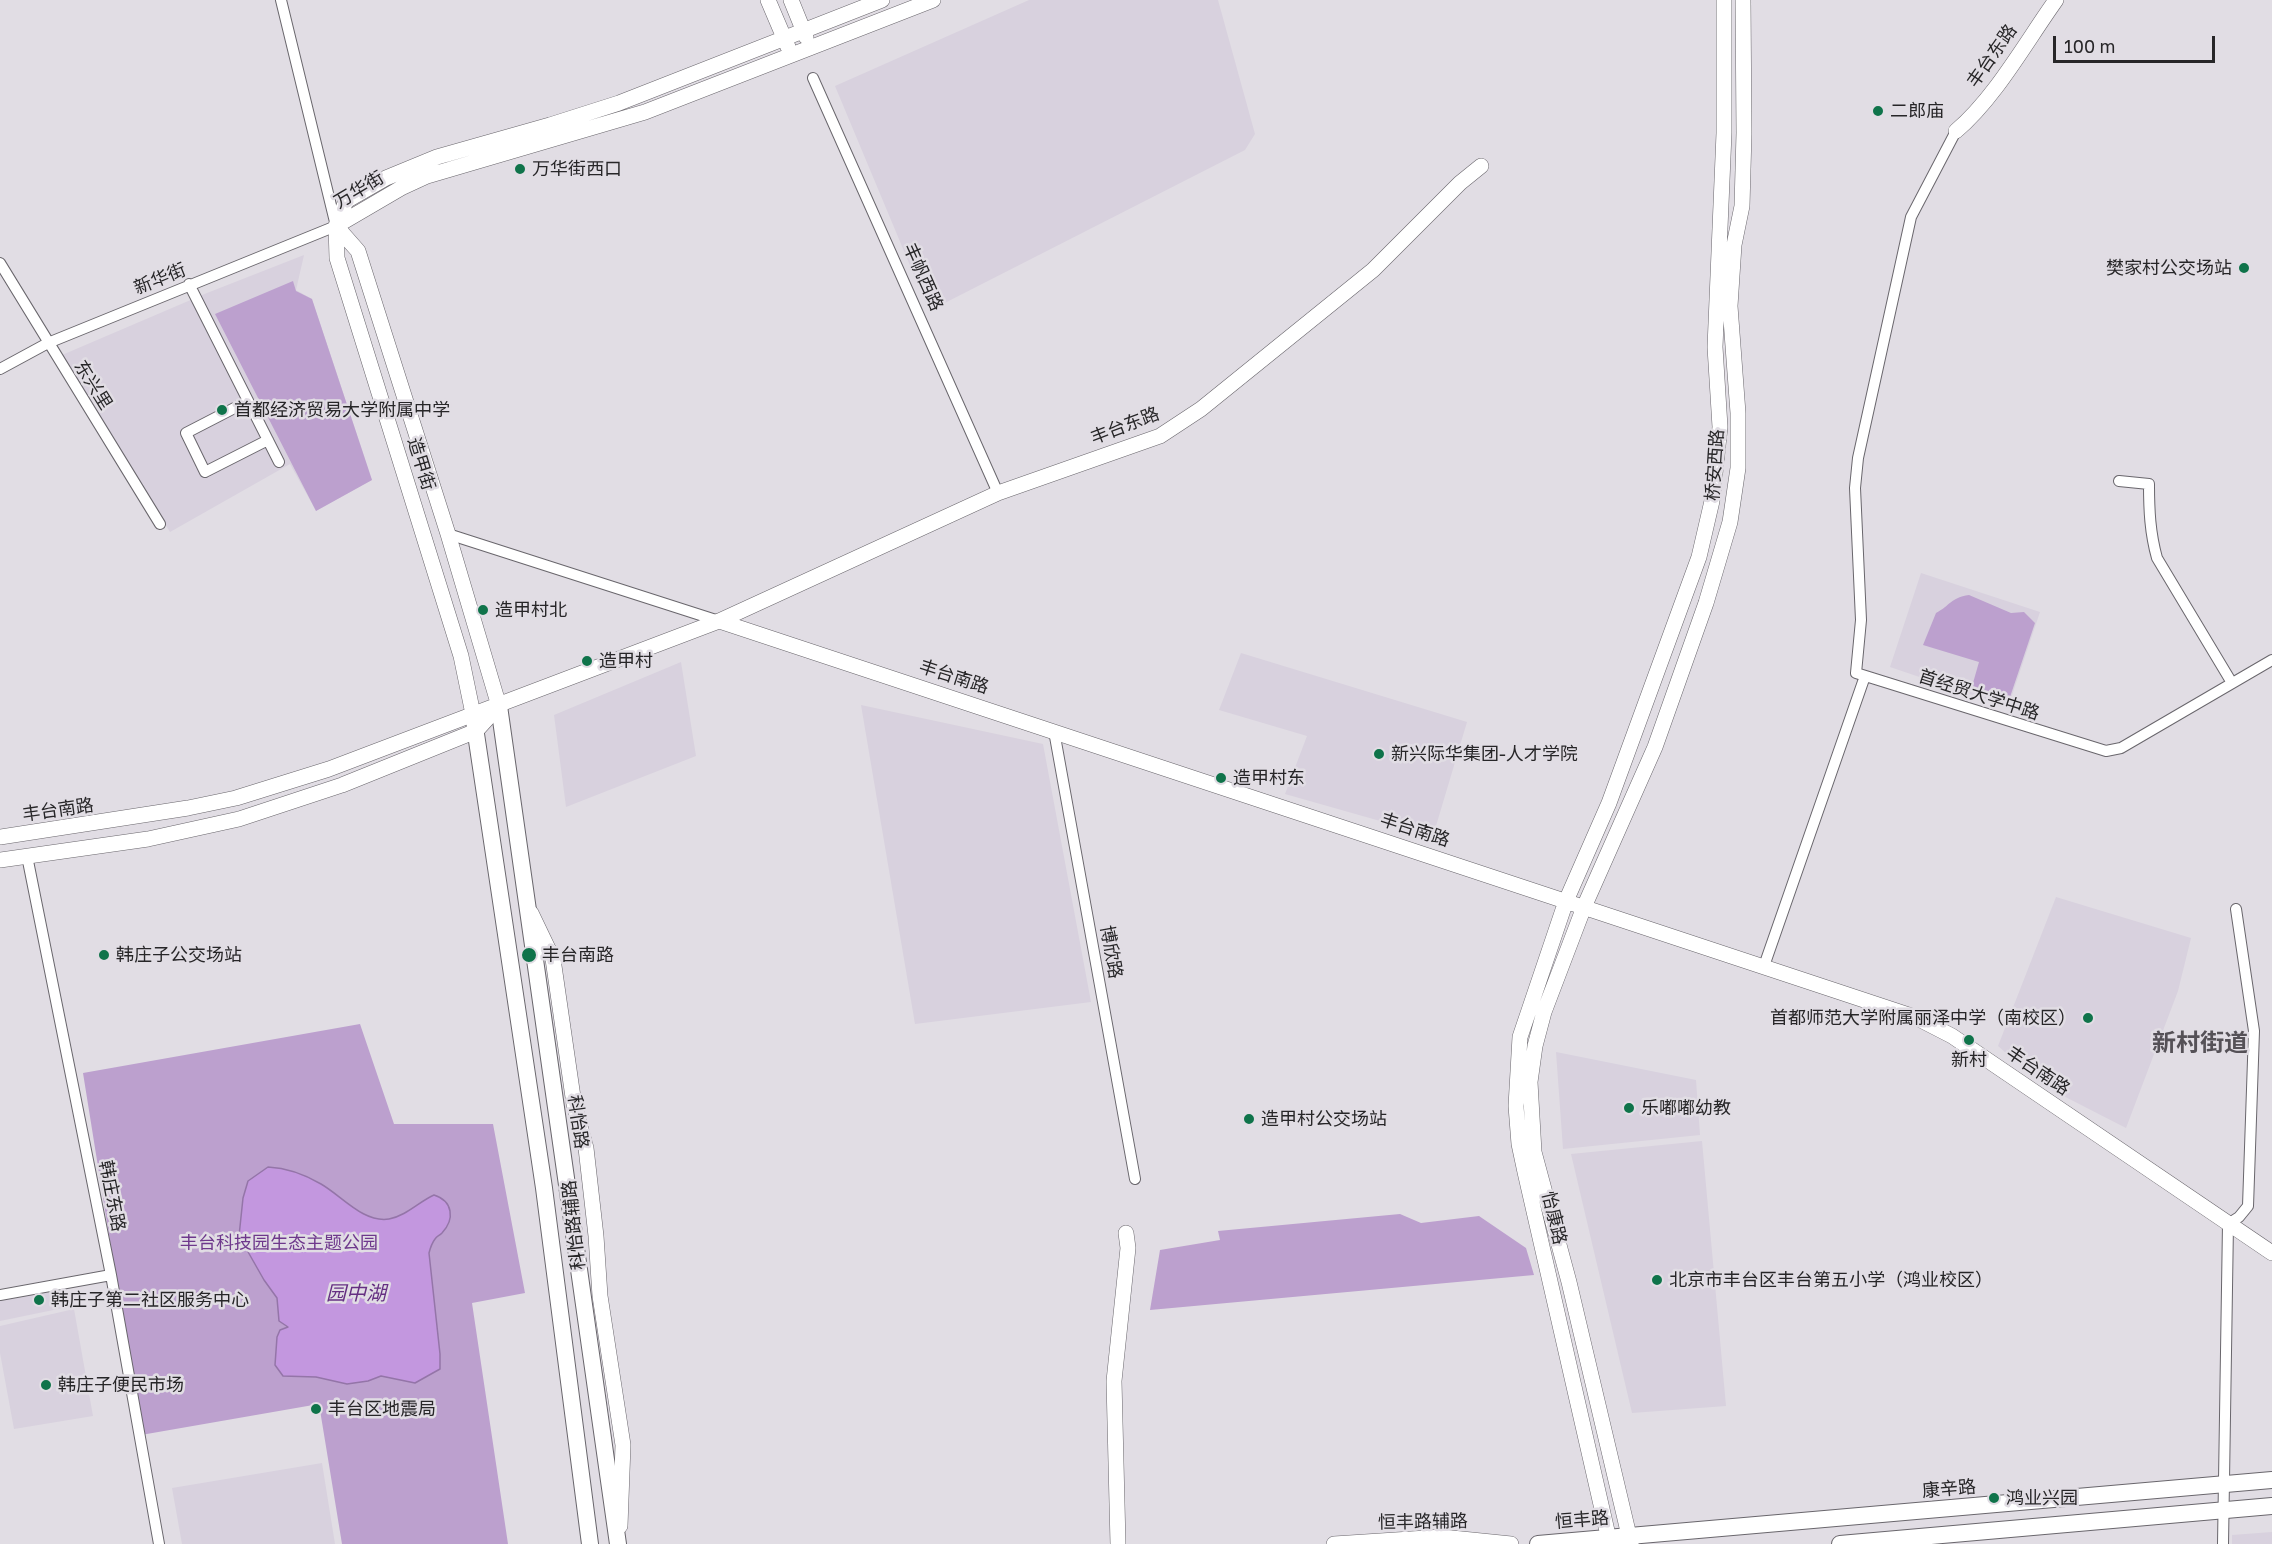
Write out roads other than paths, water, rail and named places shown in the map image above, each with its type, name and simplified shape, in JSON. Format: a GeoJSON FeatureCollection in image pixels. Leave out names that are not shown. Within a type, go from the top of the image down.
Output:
{"type":"FeatureCollection","features":[{"type":"Feature","properties":{"kind":"main road"},"geometry":{"type":"LineString","coordinates":[[768,0],[792,56]]}},
{"type":"Feature","properties":{"kind":"main road"},"geometry":{"type":"LineString","coordinates":[[791,0],[810,48]]}},
{"type":"Feature","properties":{"kind":"main road","name":"万华街"},"geometry":{"type":"LineString","coordinates":[[336,226],[346,201],[386,178],[411,167],[437,157],[586,114],[882,0]]}},
{"type":"Feature","properties":{"kind":"main road","name":"万华街"},"geometry":{"type":"LineString","coordinates":[[336,226],[426,176],[608,124],[792,56],[933,0]]}},
{"type":"Feature","properties":{"kind":"main road","name":"桥安西路"},"geometry":{"type":"LineString","coordinates":[[1566,901],[1609,803],[1699,557],[1712,501],[1720,427],[1715,347],[1724,133],[1724,0]]}},
{"type":"Feature","properties":{"kind":"main road","name":"桥安西路"},"geometry":{"type":"LineString","coordinates":[[1584,907],[1654,747],[1706,603],[1730,522],[1738,468],[1738,413],[1730,306],[1734,245],[1742,206],[1743,0]]}},
{"type":"Feature","properties":{"kind":"main road","name":"丰台东路"},"geometry":{"type":"LineString","coordinates":[[1956,132],[1986,99],[2056,0]]}},
{"type":"Feature","properties":{"kind":"main road","name":"丰台东路"},"geometry":{"type":"LineString","coordinates":[[719,621],[998,493],[1160,436],[1181,424],[1373,270],[1460,183],[1481,166]]}},
{"type":"Feature","properties":{"kind":"main road","name":"造甲街"},"geometry":{"type":"LineString","coordinates":[[336,226],[358,251],[448,534],[499,706]]}},
{"type":"Feature","properties":{"kind":"main road","name":"造甲街"},"geometry":{"type":"LineString","coordinates":[[336,226],[337,258],[461,656],[473,714]]}},
{"type":"Feature","properties":{"kind":"main road","name":"丰台南路"},"geometry":{"type":"LineString","coordinates":[[0,837],[139,817],[236,798],[329,769],[719,621],[1897,1010],[1933,1026],[1964,1044],[2272,1253]]}},
{"type":"Feature","properties":{"kind":"main road","name":"丰台南路"},"geometry":{"type":"LineString","coordinates":[[0,860],[148,839],[230,822],[342,785],[476,731],[499,706]]}},
{"type":"Feature","properties":{"kind":"main road","name":"科怡路"},"geometry":{"type":"LineString","coordinates":[[499,706],[618,1544]]}},
{"type":"Feature","properties":{"kind":"main road"},"geometry":{"type":"LineString","coordinates":[[473,714],[542,1178],[590,1544]]}},
{"type":"Feature","properties":{"kind":"main road","name":"怡康路"},"geometry":{"type":"LineString","coordinates":[[1566,901],[1520,1037],[1516,1106],[1524,1172],[1610,1540]]}},
{"type":"Feature","properties":{"kind":"main road","name":"怡康路"},"geometry":{"type":"LineString","coordinates":[[1584,907],[1544,1012],[1535,1046],[1530,1082],[1530,1118],[1534,1152],[1569,1282],[1630,1540]]}},
{"type":"Feature","properties":{"kind":"main road","name":"科怡路辅路"},"geometry":{"type":"LineString","coordinates":[[529,909],[553,959],[574,1104],[586,1148],[600,1296],[623,1445],[618,1544]]}},
{"type":"Feature","properties":{"kind":"main road"},"geometry":{"type":"LineString","coordinates":[[1118,1544],[1114,1381],[1128,1248],[1126,1233]]}},
{"type":"Feature","properties":{"kind":"main road","name":"康辛路"},"geometry":{"type":"LineString","coordinates":[[1630,1540],[2272,1480]]}},
{"type":"Feature","properties":{"kind":"main road"},"geometry":{"type":"LineString","coordinates":[[1840,1544],[2272,1506]]}},
{"type":"Feature","properties":{"kind":"main road","name":"恒丰路辅路"},"geometry":{"type":"LineString","coordinates":[[1335,1544],[1442,1537],[1511,1544]]}},
{"type":"Feature","properties":{"kind":"main road","name":"恒丰路"},"geometry":{"type":"LineString","coordinates":[[1538,1544],[1630,1540]]}},
{"type":"Feature","properties":{"kind":"street","name":"造甲街"},"geometry":{"type":"LineString","coordinates":[[281,0],[336,226]]}},
{"type":"Feature","properties":{"kind":"street","name":"丰帆西路"},"geometry":{"type":"LineString","coordinates":[[813,78],[998,493]]}},
{"type":"Feature","properties":{"kind":"street"},"geometry":{"type":"LineString","coordinates":[[1764,966],[1860,674],[1861,620],[1855,488],[1858,458],[1911,217],[1956,132]]}},
{"type":"Feature","properties":{"kind":"street","name":"新华街"},"geometry":{"type":"LineString","coordinates":[[0,369],[48,343],[336,226]]}},
{"type":"Feature","properties":{"kind":"street","name":"东兴里"},"geometry":{"type":"LineString","coordinates":[[0,263],[160,524]]}},
{"type":"Feature","properties":{"kind":"street"},"geometry":{"type":"LineString","coordinates":[[189,284],[279,462]]}},
{"type":"Feature","properties":{"kind":"street"},"geometry":{"type":"LineString","coordinates":[[248,401],[186,433],[190,443],[205,472],[268,440]]}},
{"type":"Feature","properties":{"kind":"street"},"geometry":{"type":"LineString","coordinates":[[2119,481],[2149,484],[2150,522],[2157,558],[2232,683]]}},
{"type":"Feature","properties":{"kind":"street"},"geometry":{"type":"LineString","coordinates":[[448,534],[719,621]]}},
{"type":"Feature","properties":{"kind":"street","name":"首经贸大学中路"},"geometry":{"type":"LineString","coordinates":[[1860,674],[2106,751],[2121,748],[2272,660]]}},
{"type":"Feature","properties":{"kind":"street","name":"博欣路"},"geometry":{"type":"LineString","coordinates":[[1054,730],[1135,1179]]}},
{"type":"Feature","properties":{"kind":"street","name":"韩庄东路"},"geometry":{"type":"LineString","coordinates":[[27,856],[111,1275],[159,1544]]}},
{"type":"Feature","properties":{"kind":"street"},"geometry":{"type":"LineString","coordinates":[[2223,1544],[2228,1224],[2239,1217],[2248,1206],[2254,1031],[2236,909]]}},
{"type":"Feature","properties":{"kind":"street"},"geometry":{"type":"LineString","coordinates":[[0,1295],[111,1275]]}},
{"type":"Feature","properties":{"kind":"water","name":"园中湖"},"geometry":{"type":"Polygon","coordinates":[[[268,1167],[289,1170],[308,1177],[329,1189],[353,1208],[379,1219],[401,1215],[434,1195],[445,1202],[450,1211],[449,1222],[434,1241],[429,1253],[440,1369],[415,1383],[381,1376],[368,1381],[347,1384],[316,1377],[283,1376],[275,1365],[277,1337],[280,1330],[288,1327],[279,1321],[277,1298],[239,1236],[243,1198],[248,1181],[268,1167]]]}},
{"type":"Feature","properties":{"kind":"place","name":"二郎庙"},"geometry":{"type":"Point","coordinates":[1878,111]}},
{"type":"Feature","properties":{"kind":"place","name":"万华街西口"},"geometry":{"type":"Point","coordinates":[520,169]}},
{"type":"Feature","properties":{"kind":"place","name":"樊家村公交场站"},"geometry":{"type":"Point","coordinates":[2244,268]}},
{"type":"Feature","properties":{"kind":"place","name":"首都经济贸易大学附属中学"},"geometry":{"type":"Point","coordinates":[222,410]}},
{"type":"Feature","properties":{"kind":"place","name":"造甲村北"},"geometry":{"type":"Point","coordinates":[483,610]}},
{"type":"Feature","properties":{"kind":"place","name":"造甲村"},"geometry":{"type":"Point","coordinates":[587,661]}},
{"type":"Feature","properties":{"kind":"place","name":"新兴际华集团-人才学院"},"geometry":{"type":"Point","coordinates":[1379,754]}},
{"type":"Feature","properties":{"kind":"place","name":"造甲村东"},"geometry":{"type":"Point","coordinates":[1221,778]}},
{"type":"Feature","properties":{"kind":"place","name":"韩庄子公交场站"},"geometry":{"type":"Point","coordinates":[104,955]}},
{"type":"Feature","properties":{"kind":"place","name":"丰台南路"},"geometry":{"type":"Point","coordinates":[529,955]}},
{"type":"Feature","properties":{"kind":"place","name":"首都师范大学附属丽泽中学（南校区）"},"geometry":{"type":"Point","coordinates":[2088,1018]}},
{"type":"Feature","properties":{"kind":"place","name":"新村"},"geometry":{"type":"Point","coordinates":[1969,1040]}},
{"type":"Feature","properties":{"kind":"place","name":"乐嘟嘟幼教"},"geometry":{"type":"Point","coordinates":[1629,1108]}},
{"type":"Feature","properties":{"kind":"place","name":"造甲村公交场站"},"geometry":{"type":"Point","coordinates":[1249,1119]}},
{"type":"Feature","properties":{"kind":"place","name":"北京市丰台区丰台第五小学（鸿业校区）"},"geometry":{"type":"Point","coordinates":[1657,1280]}},
{"type":"Feature","properties":{"kind":"place","name":"韩庄子第二社区服务中心"},"geometry":{"type":"Point","coordinates":[39,1300]}},
{"type":"Feature","properties":{"kind":"place","name":"韩庄子便民市场"},"geometry":{"type":"Point","coordinates":[46,1385]}},
{"type":"Feature","properties":{"kind":"place","name":"丰台区地震局"},"geometry":{"type":"Point","coordinates":[316,1409]}},
{"type":"Feature","properties":{"kind":"place","name":"鸿业兴园"},"geometry":{"type":"Point","coordinates":[1994,1498]}},
{"type":"Feature","properties":{"kind":"district","name":"新村街道"},"geometry":{"type":"Point","coordinates":[2200,1043]}},
{"type":"Feature","properties":{"kind":"park label","name":"丰台科技园生态主题公园"},"geometry":{"type":"Point","coordinates":[279,1243]}}]}
